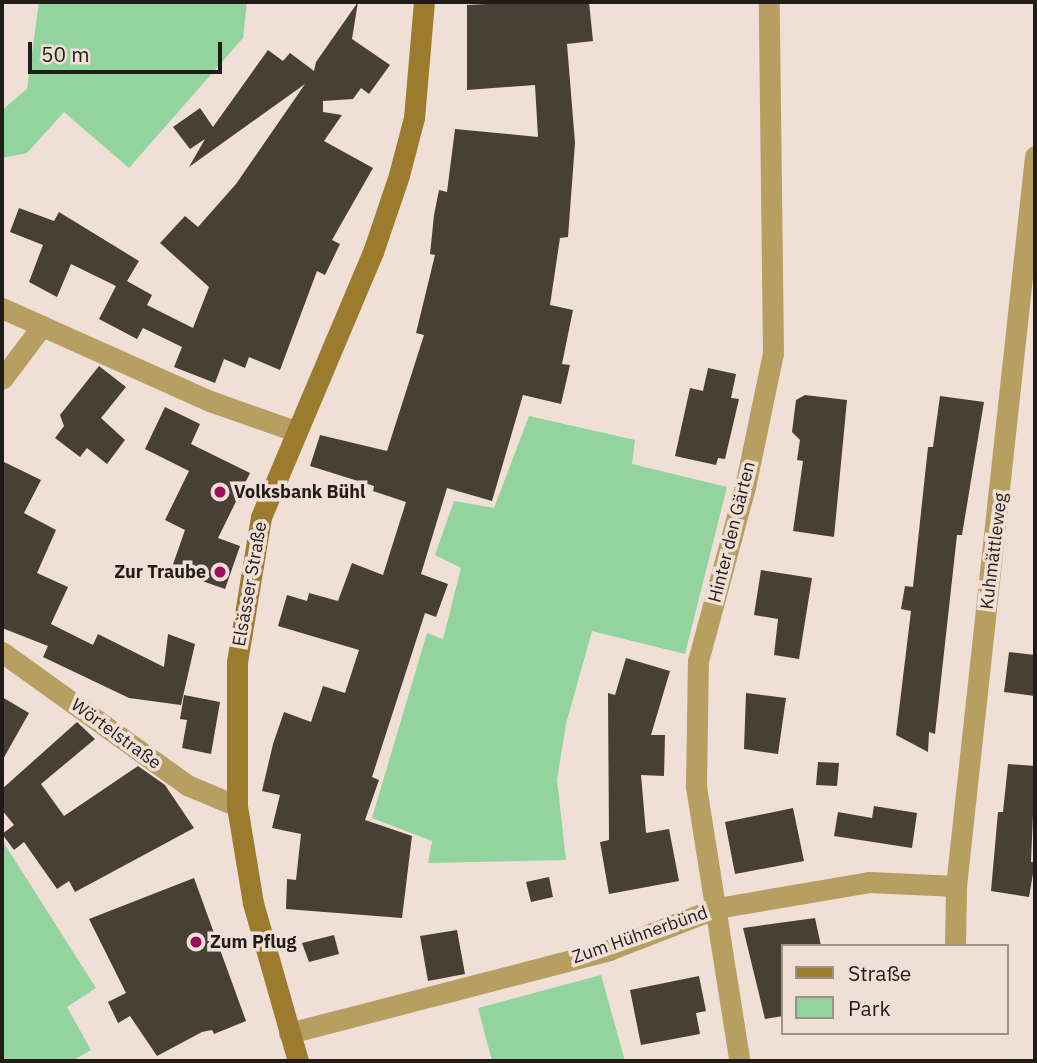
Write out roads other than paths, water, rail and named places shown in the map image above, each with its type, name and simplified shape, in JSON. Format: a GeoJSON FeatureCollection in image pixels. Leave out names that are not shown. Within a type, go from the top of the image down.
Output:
{"type":"FeatureCollection","features":[{"type":"Feature","properties":{"kind":"street","name":"Elsässer Straße"},"geometry":{"type":"LineString","coordinates":[[298,1061],[253,903],[237,806],[237,662],[261,517],[295,431],[373,252],[399,175],[414,118],[424,2]]}},
{"type":"Feature","properties":{"kind":"street","name":"Hinter den Gärten"},"geometry":{"type":"LineString","coordinates":[[739,1058],[718,908],[696,785],[698,661],[745,487],[773,354],[769,2]]}},
{"type":"Feature","properties":{"kind":"street","name":"Kuhmättleweg"},"geometry":{"type":"LineString","coordinates":[[955,944],[956,886],[1035,156]]}},
{"type":"Feature","properties":{"kind":"street"},"geometry":{"type":"LineString","coordinates":[[2,308],[210,401],[295,431]]}},
{"type":"Feature","properties":{"kind":"street"},"geometry":{"type":"LineString","coordinates":[[2,379],[43,326]]}},
{"type":"Feature","properties":{"kind":"street","name":"Wörtelstraße"},"geometry":{"type":"LineString","coordinates":[[2,652],[187,785],[237,806]]}},
{"type":"Feature","properties":{"kind":"street","name":"Zum Hühnerbünd"},"geometry":{"type":"LineString","coordinates":[[289,1033],[609,950],[718,908],[869,882],[956,886]]}},
{"type":"Feature","properties":{"kind":"place","name":"Volksbank Bühl"},"geometry":{"type":"Point","coordinates":[220,492]}},
{"type":"Feature","properties":{"kind":"place","name":"Zur Traube"},"geometry":{"type":"Point","coordinates":[220,572]}},
{"type":"Feature","properties":{"kind":"place","name":"Zum Pflug"},"geometry":{"type":"Point","coordinates":[196,942]}}]}
